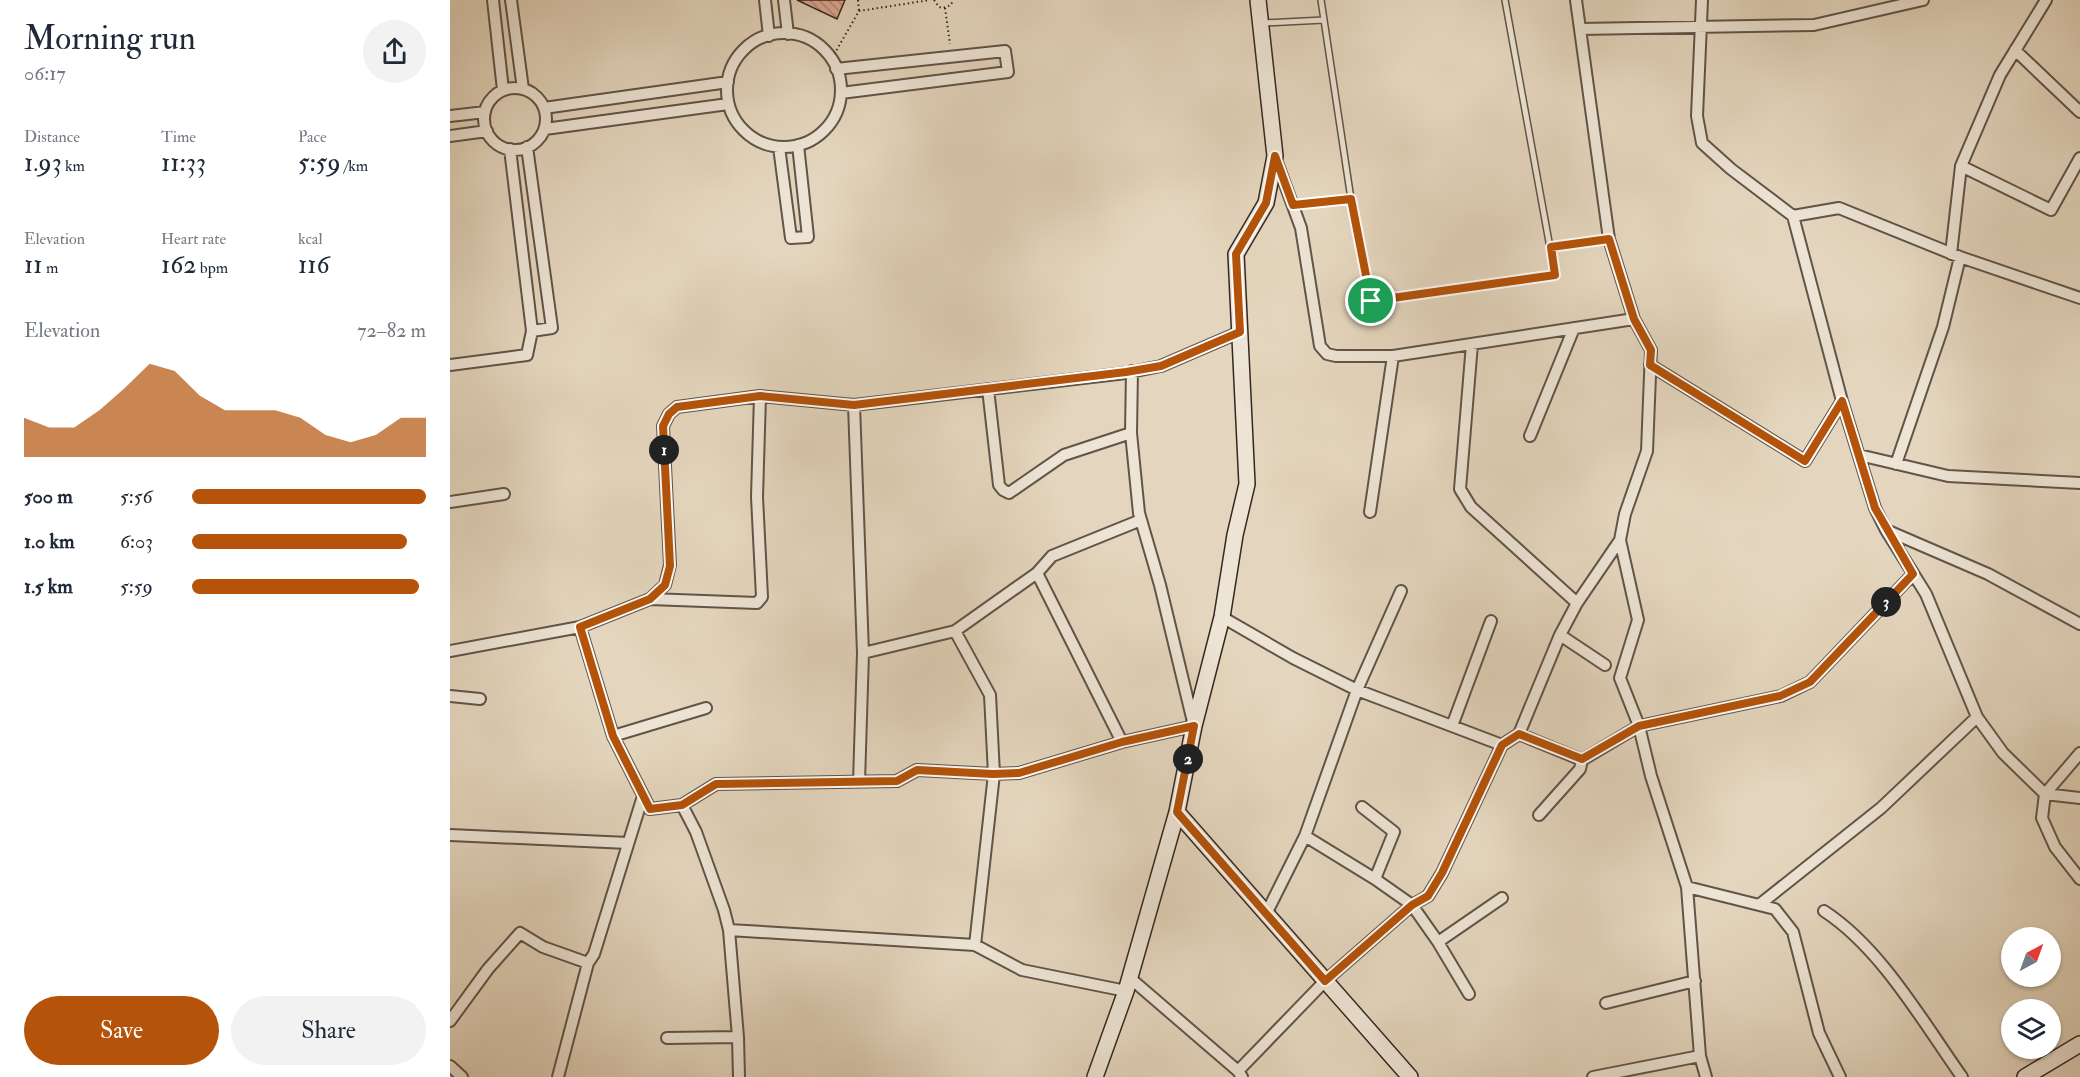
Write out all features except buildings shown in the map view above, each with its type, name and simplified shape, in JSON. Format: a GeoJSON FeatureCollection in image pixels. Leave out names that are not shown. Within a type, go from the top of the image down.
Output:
{"type":"FeatureCollection","features":[{"type":"Feature","properties":{"kind":"street"},"geometry":{"type":"LineString","coordinates":[[493,0],[503,90]]}},
{"type":"Feature","properties":{"kind":"street"},"geometry":{"type":"LineString","coordinates":[[511,0],[523,89]]}},
{"type":"Feature","properties":{"kind":"street"},"geometry":{"type":"LineString","coordinates":[[765,0],[769,36]]}},
{"type":"Feature","properties":{"kind":"street"},"geometry":{"type":"LineString","coordinates":[[784,0],[788,34]]}},
{"type":"Feature","properties":{"kind":"street"},"geometry":{"type":"LineString","coordinates":[[1258,0],[1275,156],[1301,228],[1320,346],[1327,354],[1393,356],[1634,319]]}},
{"type":"Feature","properties":{"kind":"street"},"geometry":{"type":"LineString","coordinates":[[729,930],[975,945],[1022,970],[1128,985],[1240,1074],[1325,981],[1412,905],[1428,896],[1442,873],[1502,745],[1519,734],[1560,635],[1577,603],[1620,540],[1625,514],[1647,451],[1651,350],[1634,319],[1609,239],[1576,0]]}},
{"type":"Feature","properties":{"kind":"street"},"geometry":{"type":"LineString","coordinates":[[1702,0],[1697,116],[1702,143],[1731,169],[1793,216],[1842,401],[1875,508],[1926,594],[1977,717],[2002,753],[2046,794],[2080,798]]}},
{"type":"Feature","properties":{"kind":"street"},"geometry":{"type":"LineString","coordinates":[[1580,29],[1814,24],[1923,0]]}},
{"type":"Feature","properties":{"kind":"street"},"geometry":{"type":"LineString","coordinates":[[1896,464],[1943,327],[1955,255],[1961,166],[2000,75],[2046,0]]}},
{"type":"Feature","properties":{"kind":"street"},"geometry":{"type":"LineString","coordinates":[[788,34],[810,39],[823,49],[834,64],[841,93],[838,109],[831,123],[820,135],[798,145],[779,147],[758,141],[745,132],[735,119],[728,104],[728,82],[729,72],[737,58],[748,46],[769,36],[788,34]]}},
{"type":"Feature","properties":{"kind":"street"},"geometry":{"type":"LineString","coordinates":[[2015,50],[2080,112]]}},
{"type":"Feature","properties":{"kind":"street"},"geometry":{"type":"LineString","coordinates":[[834,64],[952,57],[1005,51],[1008,72],[841,93]]}},
{"type":"Feature","properties":{"kind":"street"},"geometry":{"type":"LineString","coordinates":[[544,108],[728,82]]}},
{"type":"Feature","properties":{"kind":"street"},"geometry":{"type":"LineString","coordinates":[[523,89],[536,96],[544,108],[545,129],[535,143],[527,147],[510,149],[494,141],[487,131],[485,112],[490,101],[503,90],[523,89]]}},
{"type":"Feature","properties":{"kind":"street"},"geometry":{"type":"LineString","coordinates":[[545,129],[728,104]]}},
{"type":"Feature","properties":{"kind":"street"},"geometry":{"type":"LineString","coordinates":[[450,116],[485,112]]}},
{"type":"Feature","properties":{"kind":"street"},"geometry":{"type":"LineString","coordinates":[[450,136],[487,131]]}},
{"type":"Feature","properties":{"kind":"street"},"geometry":{"type":"LineString","coordinates":[[779,147],[790,238],[808,237],[798,145]]}},
{"type":"Feature","properties":{"kind":"street"},"geometry":{"type":"LineString","coordinates":[[527,147],[552,328],[532,331]]}},
{"type":"Feature","properties":{"kind":"street"},"geometry":{"type":"LineString","coordinates":[[450,365],[528,355],[532,331],[510,149]]}},
{"type":"Feature","properties":{"kind":"street"},"geometry":{"type":"LineString","coordinates":[[1095,1077],[1128,985],[1177,812],[1194,726],[1222,617],[1235,535],[1247,484],[1236,254],[1266,203],[1275,156]]}},
{"type":"Feature","properties":{"kind":"street"},"geometry":{"type":"LineString","coordinates":[[1961,166],[2051,210],[2080,158]]}},
{"type":"Feature","properties":{"kind":"street"},"geometry":{"type":"LineString","coordinates":[[1793,216],[1839,208],[1955,255],[2080,298]]}},
{"type":"Feature","properties":{"kind":"street"},"geometry":{"type":"LineString","coordinates":[[1530,436],[1574,328]]}},
{"type":"Feature","properties":{"kind":"street"},"geometry":{"type":"LineString","coordinates":[[450,651],[580,627],[650,599],[665,585],[670,566],[663,426],[669,414],[677,407],[760,396],[854,405],[1132,371],[1161,366],[1240,332]]}},
{"type":"Feature","properties":{"kind":"street"},"geometry":{"type":"LineString","coordinates":[[1472,344],[1460,489],[1471,507],[1577,603]]}},
{"type":"Feature","properties":{"kind":"street"},"geometry":{"type":"LineString","coordinates":[[1370,512],[1393,356]]}},
{"type":"Feature","properties":{"kind":"street"},"geometry":{"type":"LineString","coordinates":[[1650,365],[1805,461],[1842,401]]}},
{"type":"Feature","properties":{"kind":"street"},"geometry":{"type":"LineString","coordinates":[[1132,371],[1131,433],[1141,520],[1160,585],[1194,726]]}},
{"type":"Feature","properties":{"kind":"street"},"geometry":{"type":"LineString","coordinates":[[988,389],[999,485],[1010,493],[1064,455],[1131,433]]}},
{"type":"Feature","properties":{"kind":"street"},"geometry":{"type":"LineString","coordinates":[[650,599],[757,603],[760,601],[762,597],[757,497],[760,396]]}},
{"type":"Feature","properties":{"kind":"street"},"geometry":{"type":"LineString","coordinates":[[854,405],[863,653],[859,782]]}},
{"type":"Feature","properties":{"kind":"street"},"geometry":{"type":"LineString","coordinates":[[1858,455],[1948,476],[2080,483]]}},
{"type":"Feature","properties":{"kind":"street"},"geometry":{"type":"LineString","coordinates":[[450,502],[504,494]]}},
{"type":"Feature","properties":{"kind":"street"},"geometry":{"type":"LineString","coordinates":[[863,653],[955,631],[1037,573],[1052,556],[1141,520]]}},
{"type":"Feature","properties":{"kind":"street"},"geometry":{"type":"LineString","coordinates":[[1886,530],[1988,574],[2080,624]]}},
{"type":"Feature","properties":{"kind":"street"},"geometry":{"type":"LineString","coordinates":[[1620,540],[1638,620],[1620,678],[1639,726],[1651,776],[1687,887],[1700,1056],[1706,1077]]}},
{"type":"Feature","properties":{"kind":"street"},"geometry":{"type":"LineString","coordinates":[[1037,573],[1122,742]]}},
{"type":"Feature","properties":{"kind":"street"},"geometry":{"type":"LineString","coordinates":[[1539,815],[1580,769],[1582,759],[1639,726],[1780,696],[1810,682],[1913,574]]}},
{"type":"Feature","properties":{"kind":"street"},"geometry":{"type":"LineString","coordinates":[[1266,914],[1305,836],[1357,690],[1401,591]]}},
{"type":"Feature","properties":{"kind":"street"},"geometry":{"type":"LineString","coordinates":[[1222,617],[1293,658],[1357,690],[1502,745]]}},
{"type":"Feature","properties":{"kind":"street"},"geometry":{"type":"LineString","coordinates":[[1452,726],[1491,621]]}},
{"type":"Feature","properties":{"kind":"street"},"geometry":{"type":"LineString","coordinates":[[580,627],[613,736],[650,809],[682,805],[716,784],[897,781],[917,770],[1019,773],[1122,742],[1194,726]]}},
{"type":"Feature","properties":{"kind":"street"},"geometry":{"type":"LineString","coordinates":[[955,631],[990,695],[993,774],[975,945]]}},
{"type":"Feature","properties":{"kind":"street"},"geometry":{"type":"LineString","coordinates":[[1560,635],[1605,665]]}},
{"type":"Feature","properties":{"kind":"street"},"geometry":{"type":"LineString","coordinates":[[450,696],[480,699]]}},
{"type":"Feature","properties":{"kind":"street"},"geometry":{"type":"LineString","coordinates":[[613,736],[705,708]]}},
{"type":"Feature","properties":{"kind":"street"},"geometry":{"type":"LineString","coordinates":[[1759,905],[1881,808],[1977,717]]}},
{"type":"Feature","properties":{"kind":"street"},"geometry":{"type":"LineString","coordinates":[[1519,734],[1582,759]]}},
{"type":"Feature","properties":{"kind":"street"},"geometry":{"type":"LineString","coordinates":[[2080,753],[2046,794],[2042,818],[2055,847],[2080,879]]}},
{"type":"Feature","properties":{"kind":"street"},"geometry":{"type":"LineString","coordinates":[[558,1077],[588,963],[594,954],[643,796]]}},
{"type":"Feature","properties":{"kind":"street"},"geometry":{"type":"LineString","coordinates":[[682,805],[696,832],[729,930],[739,1077]]}},
{"type":"Feature","properties":{"kind":"street"},"geometry":{"type":"LineString","coordinates":[[1362,807],[1394,832],[1375,879]]}},
{"type":"Feature","properties":{"kind":"street"},"geometry":{"type":"LineString","coordinates":[[1177,812],[1410,1077]]}},
{"type":"Feature","properties":{"kind":"street"},"geometry":{"type":"LineString","coordinates":[[450,835],[628,843]]}},
{"type":"Feature","properties":{"kind":"street"},"geometry":{"type":"LineString","coordinates":[[1305,836],[1412,905],[1438,942],[1469,994]]}},
{"type":"Feature","properties":{"kind":"street"},"geometry":{"type":"LineString","coordinates":[[1687,887],[1775,909],[1793,932],[1819,1033],[1840,1077]]}},
{"type":"Feature","properties":{"kind":"street"},"geometry":{"type":"LineString","coordinates":[[1438,942],[1502,898]]}},
{"type":"Feature","properties":{"kind":"street"},"geometry":{"type":"LineString","coordinates":[[1824,911],[1844,924],[1882,966],[1962,1077]]}},
{"type":"Feature","properties":{"kind":"street"},"geometry":{"type":"LineString","coordinates":[[450,1021],[488,969],[520,933],[543,947],[588,963]]}},
{"type":"Feature","properties":{"kind":"street"},"geometry":{"type":"LineString","coordinates":[[1606,1003],[1695,981]]}},
{"type":"Feature","properties":{"kind":"street"},"geometry":{"type":"LineString","coordinates":[[667,1038],[738,1037]]}},
{"type":"Feature","properties":{"kind":"street"},"geometry":{"type":"LineString","coordinates":[[2025,1077],[2080,1044]]}},
{"type":"Feature","properties":{"kind":"street"},"geometry":{"type":"LineString","coordinates":[[1593,1077],[1700,1056]]}},
{"type":"Feature","properties":{"kind":"street"},"geometry":{"type":"LineString","coordinates":[[450,1066],[462,1077]]}},
{"type":"Feature","properties":{"kind":"lane"},"geometry":{"type":"LineString","coordinates":[[1321,0],[1351,199],[1371,301],[1555,275],[1505,0]]}},
{"type":"Feature","properties":{"kind":"lane"},"geometry":{"type":"LineString","coordinates":[[1262,23],[1324,20]]}},
{"type":"Feature","properties":{"kind":"lane"},"geometry":{"type":"LineString","coordinates":[[1293,205],[1351,199]]}},
{"type":"Feature","properties":{"kind":"lane"},"geometry":{"type":"LineString","coordinates":[[1551,247],[1609,239]]}},
{"type":"Feature","properties":{"kind":"path"},"geometry":{"type":"LineString","coordinates":[[834,64],[859,11],[858,0]]}},
{"type":"Feature","properties":{"kind":"path"},"geometry":{"type":"LineString","coordinates":[[859,11],[932,0],[939,7],[945,8],[951,5],[953,0]]}},
{"type":"Feature","properties":{"kind":"path"},"geometry":{"type":"LineString","coordinates":[[945,8],[952,57]]}},
{"type":"Feature","properties":{"kind":"route"},"geometry":{"type":"LineString","coordinates":[[1275,156],[1293,205],[1351,199],[1371,301],[1555,275],[1551,247],[1609,239],[1634,319],[1651,350],[1650,365],[1805,461],[1842,401],[1875,508],[1913,574],[1810,682],[1780,696],[1639,726],[1582,759],[1519,734],[1502,745],[1442,873],[1428,896],[1412,905],[1325,981],[1177,812],[1194,726],[1122,742],[1019,773],[917,770],[897,781],[716,784],[682,805],[650,809],[613,736],[580,627],[650,599],[665,585],[670,566],[663,426],[669,414],[677,407],[760,396],[854,405],[1161,366],[1240,332],[1236,254],[1266,203],[1275,156]]}}]}
